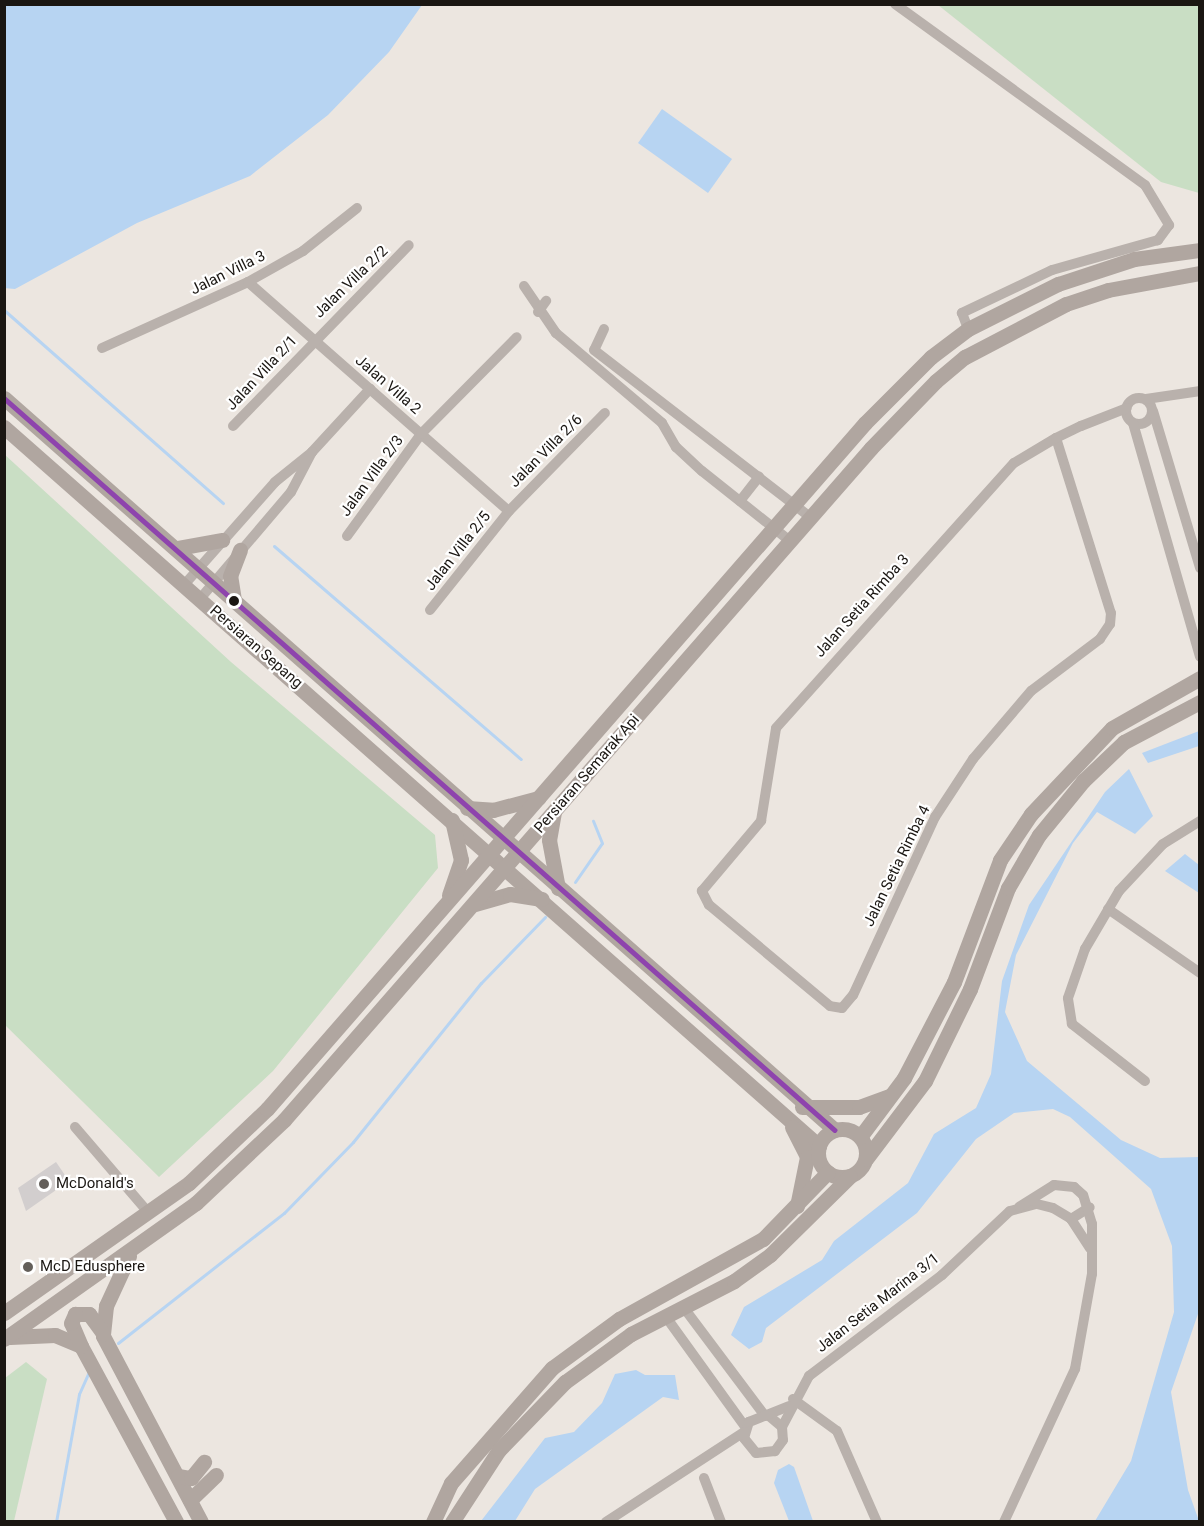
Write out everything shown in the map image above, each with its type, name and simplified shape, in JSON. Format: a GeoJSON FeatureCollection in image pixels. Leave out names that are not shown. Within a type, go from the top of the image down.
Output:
{"type":"FeatureCollection","features":[{"type":"Feature","properties":{"kind":"street"},"geometry":{"type":"LineString","coordinates":[[895,4],[1144,185],[1169,225],[1158,240],[1052,270],[962,313],[968,329]]}},
{"type":"Feature","properties":{"kind":"street","name":"Jalan Villa 3"},"geometry":{"type":"LineString","coordinates":[[102,348],[248,282],[303,251],[357,208]]}},
{"type":"Feature","properties":{"kind":"street","name":"Jalan Villa 2/2"},"geometry":{"type":"LineString","coordinates":[[314,339],[409,245]]}},
{"type":"Feature","properties":{"kind":"street","name":"Persiaran Semarak Api"},"geometry":{"type":"LineString","coordinates":[[4,1313],[189,1183],[267,1109],[907,379],[968,329],[1099,268],[1200,250]]}},
{"type":"Feature","properties":{"kind":"street","name":"Persiaran Semarak Api"},"geometry":{"type":"LineString","coordinates":[[5,1338],[196,1203],[284,1120],[906,409],[965,357],[1066,304],[1108,290],[1200,273]]}},
{"type":"Feature","properties":{"kind":"street","name":"Jalan Villa 2"},"geometry":{"type":"LineString","coordinates":[[248,282],[509,511]]}},
{"type":"Feature","properties":{"kind":"street"},"geometry":{"type":"LineString","coordinates":[[524,285],[538,312],[662,423],[676,447],[790,541]]}},
{"type":"Feature","properties":{"kind":"street"},"geometry":{"type":"LineString","coordinates":[[538,312],[546,301]]}},
{"type":"Feature","properties":{"kind":"street"},"geometry":{"type":"LineString","coordinates":[[604,329],[594,350],[673,408],[676,415],[810,517]]}},
{"type":"Feature","properties":{"kind":"street","name":"Jalan Villa 2/3"},"geometry":{"type":"LineString","coordinates":[[346,536],[421,434],[517,337]]}},
{"type":"Feature","properties":{"kind":"street","name":"Jalan Villa 2/1"},"geometry":{"type":"LineString","coordinates":[[233,426],[314,339]]}},
{"type":"Feature","properties":{"kind":"street"},"geometry":{"type":"LineString","coordinates":[[184,585],[275,482],[312,452],[370,388]]}},
{"type":"Feature","properties":{"kind":"street"},"geometry":{"type":"LineString","coordinates":[[1199,653],[1133,423],[1126,408],[1134,399],[1200,391]]}},
{"type":"Feature","properties":{"kind":"street","name":"Persiaran Sepang"},"geometry":{"type":"LineString","coordinates":[[4,398],[178,548],[234,600],[372,717],[468,808],[802,1107],[835,1130]]}},
{"type":"Feature","properties":{"kind":"street"},"geometry":{"type":"LineString","coordinates":[[1146,399],[1153,411],[1200,568]]}},
{"type":"Feature","properties":{"kind":"street","name":"Jalan Setia Rimba 3"},"geometry":{"type":"LineString","coordinates":[[702,891],[761,821],[776,728],[783,717],[972,506],[1014,463],[1056,438],[1126,408]]}},
{"type":"Feature","properties":{"kind":"street"},"geometry":{"type":"LineString","coordinates":[[1133,423],[1144,424],[1153,411]]}},
{"type":"Feature","properties":{"kind":"street","name":"Jalan Villa 2/6"},"geometry":{"type":"LineString","coordinates":[[509,511],[605,412]]}},
{"type":"Feature","properties":{"kind":"street"},"geometry":{"type":"LineString","coordinates":[[662,423],[676,415]]}},
{"type":"Feature","properties":{"kind":"street","name":"Persiaran Sepang"},"geometry":{"type":"LineString","coordinates":[[4,427],[545,899],[819,1146]]}},
{"type":"Feature","properties":{"kind":"street","name":"Jalan Setia Rimba 4"},"geometry":{"type":"LineString","coordinates":[[702,891],[704,900],[734,928],[830,1006],[842,1008],[853,995],[935,817],[973,759],[1031,692],[1100,639],[1110,624],[1111,613],[1056,438]]}},
{"type":"Feature","properties":{"kind":"street"},"geometry":{"type":"LineString","coordinates":[[200,599],[291,492],[312,452]]}},
{"type":"Feature","properties":{"kind":"street"},"geometry":{"type":"LineString","coordinates":[[740,501],[759,477]]}},
{"type":"Feature","properties":{"kind":"street","name":"Jalan Villa 2/5"},"geometry":{"type":"LineString","coordinates":[[430,610],[509,511]]}},
{"type":"Feature","properties":{"kind":"street"},"geometry":{"type":"LineString","coordinates":[[178,548],[222,540]]}},
{"type":"Feature","properties":{"kind":"street"},"geometry":{"type":"LineString","coordinates":[[234,600],[230,576],[240,550]]}},
{"type":"Feature","properties":{"kind":"street"},"geometry":{"type":"LineString","coordinates":[[860,1137],[894,1094],[954,982],[1000,860],[1031,814],[1112,728],[1200,678]]}},
{"type":"Feature","properties":{"kind":"street"},"geometry":{"type":"LineString","coordinates":[[452,1521],[499,1450],[565,1382],[661,1320],[734,1281],[795,1236],[866,1159],[925,1081],[970,989],[1008,888],[1039,835],[1083,781],[1124,742],[1200,702]]}},
{"type":"Feature","properties":{"kind":"street"},"geometry":{"type":"LineString","coordinates":[[468,808],[492,810],[540,797]]}},
{"type":"Feature","properties":{"kind":"street"},"geometry":{"type":"LineString","coordinates":[[554,812],[549,840],[558,888]]}},
{"type":"Feature","properties":{"kind":"street"},"geometry":{"type":"LineString","coordinates":[[445,906],[460,868],[452,819]]}},
{"type":"Feature","properties":{"kind":"street"},"geometry":{"type":"LineString","coordinates":[[1145,1081],[1072,1024],[1068,1013],[1074,973],[1108,909],[1141,864],[1200,821]]}},
{"type":"Feature","properties":{"kind":"street"},"geometry":{"type":"LineString","coordinates":[[474,904],[510,894],[545,899]]}},
{"type":"Feature","properties":{"kind":"street"},"geometry":{"type":"LineString","coordinates":[[1108,909],[1200,973]]}},
{"type":"Feature","properties":{"kind":"street"},"geometry":{"type":"LineString","coordinates":[[802,1107],[859,1107],[894,1094]]}},
{"type":"Feature","properties":{"kind":"street"},"geometry":{"type":"LineString","coordinates":[[779,1108],[807,1157],[795,1211]]}},
{"type":"Feature","properties":{"kind":"street"},"geometry":{"type":"LineString","coordinates":[[75,1127],[147,1211]]}},
{"type":"Feature","properties":{"kind":"street"},"geometry":{"type":"LineString","coordinates":[[828,1172],[819,1146],[835,1130],[860,1137]]}},
{"type":"Feature","properties":{"kind":"street"},"geometry":{"type":"LineString","coordinates":[[860,1137],[866,1159]]}},
{"type":"Feature","properties":{"kind":"street"},"geometry":{"type":"LineString","coordinates":[[828,1172],[850,1176]]}},
{"type":"Feature","properties":{"kind":"street"},"geometry":{"type":"LineString","coordinates":[[433,1521],[458,1474],[552,1368],[585,1340],[724,1263],[795,1211],[828,1172]]}},
{"type":"Feature","properties":{"kind":"street","name":"Jalan Setia Marina 3/1"},"geometry":{"type":"LineString","coordinates":[[782,1427],[791,1402],[814,1372],[942,1275],[1019,1207],[1054,1185],[1066,1185],[1074,1187],[1090,1207]]}},
{"type":"Feature","properties":{"kind":"street"},"geometry":{"type":"LineString","coordinates":[[1019,1207],[1045,1206],[1071,1219],[1091,1248]]}},
{"type":"Feature","properties":{"kind":"street"},"geometry":{"type":"LineString","coordinates":[[1071,1219],[1090,1207]]}},
{"type":"Feature","properties":{"kind":"street"},"geometry":{"type":"LineString","coordinates":[[1004,1521],[1079,1359],[1091,1248],[1090,1207]]}},
{"type":"Feature","properties":{"kind":"street"},"geometry":{"type":"LineString","coordinates":[[103,1333],[106,1306],[134,1248]]}},
{"type":"Feature","properties":{"kind":"street"},"geometry":{"type":"LineString","coordinates":[[724,1263],[734,1281]]}},
{"type":"Feature","properties":{"kind":"street"},"geometry":{"type":"LineString","coordinates":[[649,1304],[745,1430],[750,1449]]}},
{"type":"Feature","properties":{"kind":"street"},"geometry":{"type":"LineString","coordinates":[[684,1308],[767,1416],[782,1427],[783,1440],[775,1451],[762,1455],[750,1449],[727,1448]]}},
{"type":"Feature","properties":{"kind":"street"},"geometry":{"type":"LineString","coordinates":[[176,1521],[81,1346],[71,1323],[75,1314],[89,1314],[103,1333],[201,1521]]}},
{"type":"Feature","properties":{"kind":"street"},"geometry":{"type":"LineString","coordinates":[[5,1338],[41,1334],[81,1346]]}},
{"type":"Feature","properties":{"kind":"street"},"geometry":{"type":"LineString","coordinates":[[791,1402],[837,1431],[877,1521]]}},
{"type":"Feature","properties":{"kind":"street","name":"Jalan Setia Marina 3/1"},"geometry":{"type":"LineString","coordinates":[[767,1416],[791,1402]]}},
{"type":"Feature","properties":{"kind":"street"},"geometry":{"type":"LineString","coordinates":[[606,1521],[682,1470],[727,1448],[745,1430],[767,1416]]}},
{"type":"Feature","properties":{"kind":"street"},"geometry":{"type":"LineString","coordinates":[[708,1456],[704,1478],[721,1521]]}},
{"type":"Feature","properties":{"kind":"street"},"geometry":{"type":"LineString","coordinates":[[178,1476],[191,1478],[204,1462]]}},
{"type":"Feature","properties":{"kind":"street"},"geometry":{"type":"LineString","coordinates":[[682,1470],[704,1478]]}},
{"type":"Feature","properties":{"kind":"street"},"geometry":{"type":"LineString","coordinates":[[190,1500],[216,1475]]}},
{"type":"Feature","properties":{"kind":"green space"},"geometry":{"type":"Polygon","coordinates":[[[938,5],[1199,5],[1199,193],[1161,182],[938,5]]]}},
{"type":"Feature","properties":{"kind":"green space"},"geometry":{"type":"Polygon","coordinates":[[[4,454],[231,662],[435,835],[438,868],[273,1071],[159,1177],[5,1025],[4,454]]]}},
{"type":"Feature","properties":{"kind":"green space"},"geometry":{"type":"Polygon","coordinates":[[[26,1362],[47,1379],[14,1521],[5,1521],[5,1378],[26,1362]]]}},
{"type":"Feature","properties":{"kind":"water"},"geometry":{"type":"Polygon","coordinates":[[[5,4],[422,5],[389,52],[328,115],[250,176],[137,223],[15,289],[4,288],[5,4]]]}},
{"type":"Feature","properties":{"kind":"water"},"geometry":{"type":"Polygon","coordinates":[[[662,109],[732,159],[708,193],[638,143],[662,109]]]}},
{"type":"Feature","properties":{"kind":"water"},"geometry":{"type":"Polygon","coordinates":[[[1199,731],[1199,746],[1148,763],[1142,753],[1199,731]]]}},
{"type":"Feature","properties":{"kind":"water"},"geometry":{"type":"Polygon","coordinates":[[[1129,769],[1153,816],[1135,834],[1097,812],[1073,843],[1016,955],[1005,1012],[1027,1061],[1121,1140],[1160,1158],[1199,1157],[1199,1311],[1171,1392],[1188,1490],[1199,1521],[1095,1521],[1131,1461],[1174,1312],[1172,1246],[1151,1189],[1070,1117],[1053,1109],[1014,1113],[976,1139],[917,1213],[766,1328],[762,1342],[749,1349],[731,1335],[744,1307],[822,1260],[834,1241],[908,1183],[934,1134],[976,1108],[991,1074],[1002,981],[1029,905],[1105,792],[1129,769]]]}},
{"type":"Feature","properties":{"kind":"water"},"geometry":{"type":"Polygon","coordinates":[[[1185,854],[1199,865],[1199,893],[1165,871],[1185,854]]]}},
{"type":"Feature","properties":{"kind":"water"},"geometry":{"type":"Polygon","coordinates":[[[636,1370],[645,1375],[675,1375],[679,1400],[663,1397],[535,1489],[515,1521],[481,1521],[545,1438],[574,1432],[602,1403],[615,1374],[636,1370]]]}},
{"type":"Feature","properties":{"kind":"water"},"geometry":{"type":"Polygon","coordinates":[[[789,1464],[794,1467],[813,1521],[789,1521],[774,1483],[778,1470],[789,1464]]]}},
{"type":"Feature","properties":{"kind":"building","name":"McDonald's"},"geometry":{"type":"Polygon","coordinates":[[[56,1162],[69,1181],[26,1211],[18,1188],[56,1162]]]}},
{"type":"Feature","properties":{"kind":"waterway"},"geometry":{"type":"LineString","coordinates":[[4,310],[223,503]]}},
{"type":"Feature","properties":{"kind":"waterway"},"geometry":{"type":"LineString","coordinates":[[274,546],[521,759]]}},
{"type":"Feature","properties":{"kind":"waterway"},"geometry":{"type":"LineString","coordinates":[[575,882],[602,843],[593,821]]}},
{"type":"Feature","properties":{"kind":"waterway"},"geometry":{"type":"LineString","coordinates":[[118,1343],[284,1213],[353,1142],[481,983],[545,917]]}},
{"type":"Feature","properties":{"kind":"waterway"},"geometry":{"type":"LineString","coordinates":[[56,1522],[79,1394],[89,1372]]}},
{"type":"Feature","properties":{"kind":"transit line"},"geometry":{"type":"LineString","coordinates":[[4,398],[835,1130]]}},
{"type":"Feature","properties":{"kind":"place","name":"McDonald's"},"geometry":{"type":"Point","coordinates":[44,1184]}},
{"type":"Feature","properties":{"kind":"place","name":"McD Edusphere"},"geometry":{"type":"Point","coordinates":[28,1267]}}]}
